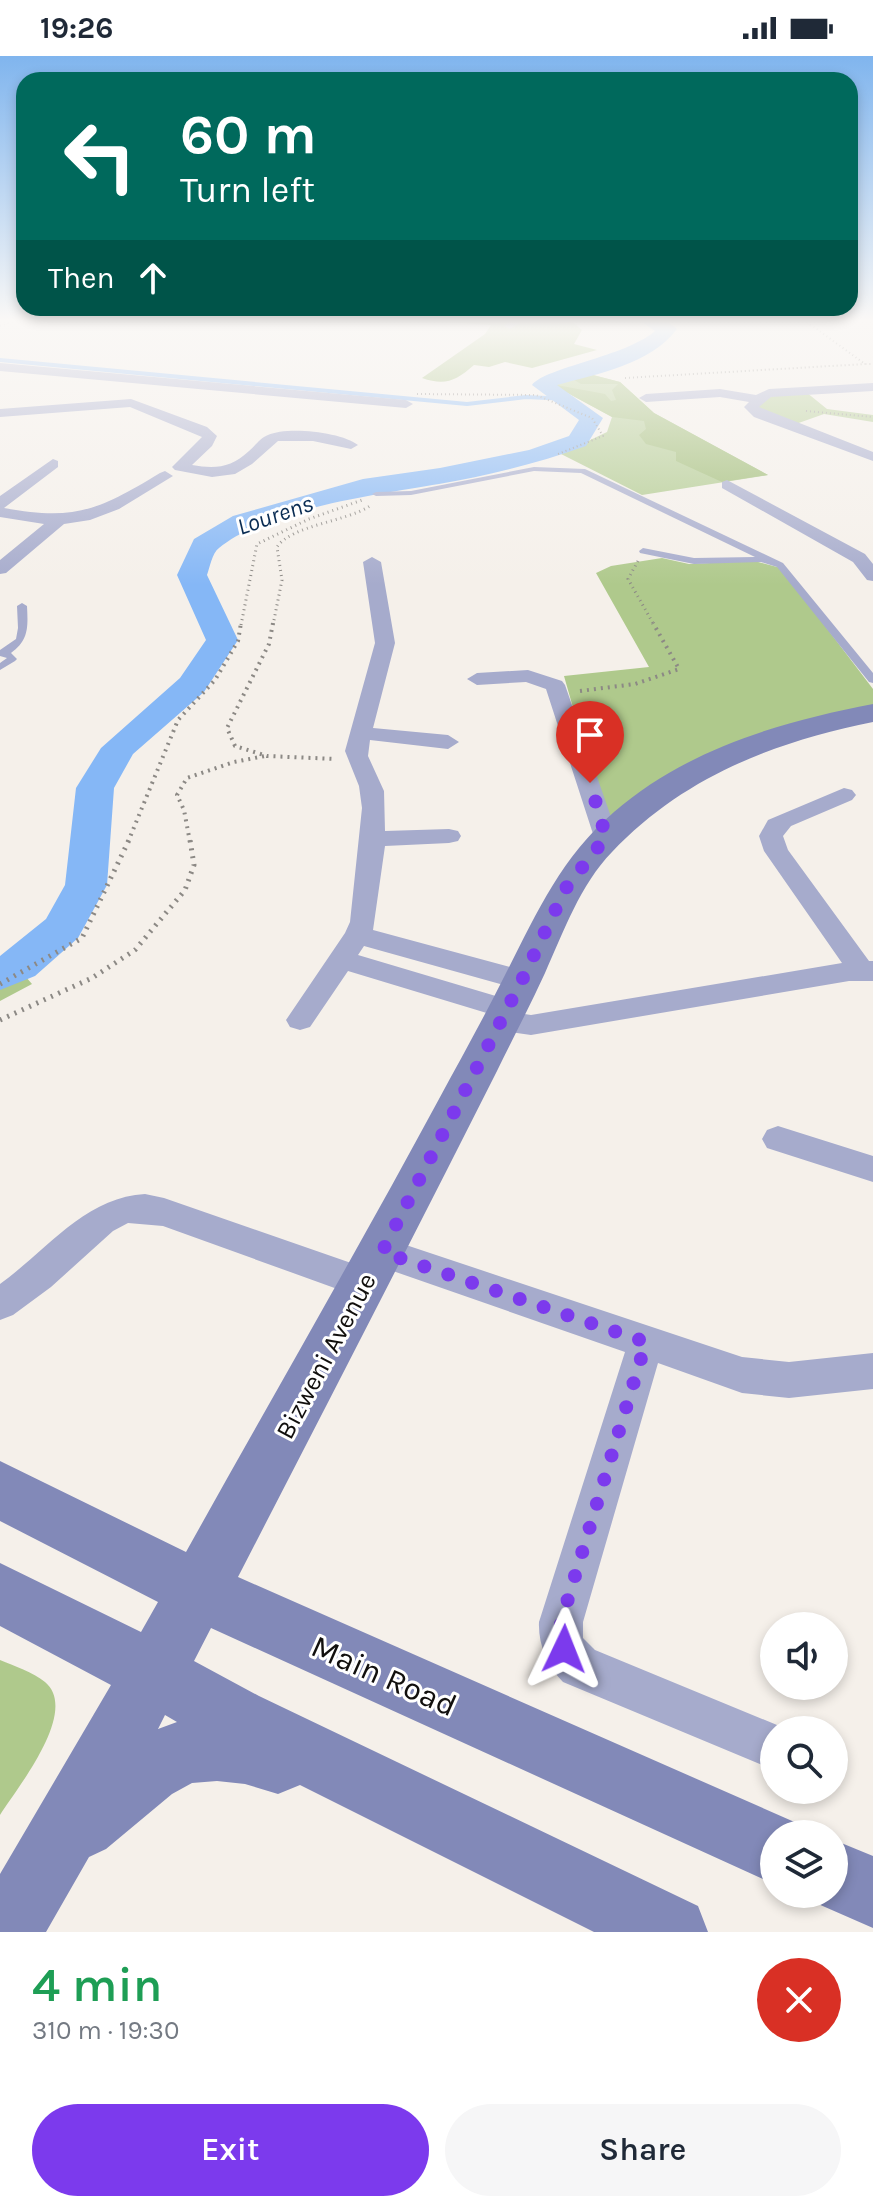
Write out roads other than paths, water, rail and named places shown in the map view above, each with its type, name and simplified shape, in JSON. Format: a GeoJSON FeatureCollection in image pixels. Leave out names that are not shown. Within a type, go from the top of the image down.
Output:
{"type":"FeatureCollection","features":[{"type":"Feature","properties":{"kind":"street"},"geometry":{"type":"LineString","coordinates":[[0,413],[45,410]]}},
{"type":"Feature","properties":{"kind":"street"},"geometry":{"type":"LineString","coordinates":[[148,410],[210,436],[207,443],[180,467],[219,472],[237,470],[269,440],[278,436],[351,445]]}},
{"type":"Feature","properties":{"kind":"street"},"geometry":{"type":"LineString","coordinates":[[753,410],[873,457]]}},
{"type":"Feature","properties":{"kind":"street"},"geometry":{"type":"LineString","coordinates":[[0,504],[53,464]]}},
{"type":"Feature","properties":{"kind":"street"},"geometry":{"type":"LineString","coordinates":[[0,512],[58,521],[103,509],[165,476]]}},
{"type":"Feature","properties":{"kind":"street"},"geometry":{"type":"LineString","coordinates":[[727,485],[866,557],[873,576]]}},
{"type":"Feature","properties":{"kind":"street"},"geometry":{"type":"LineString","coordinates":[[0,569],[58,521]]}},
{"type":"Feature","properties":{"kind":"street"},"geometry":{"type":"LineString","coordinates":[[300,1020],[358,935],[373,839],[372,788],[357,760],[360,733],[385,643],[372,562]]}},
{"type":"Feature","properties":{"kind":"street"},"geometry":{"type":"LineString","coordinates":[[477,679],[516,676],[540,678],[555,685],[606,837]]}},
{"type":"Feature","properties":{"kind":"street","name":"Bizweni Avenue"},"geometry":{"type":"LineString","coordinates":[[6,1932],[155,1675],[374,1268],[566,888],[606,837],[652,797],[710,762],[776,735],[873,713]]}},
{"type":"Feature","properties":{"kind":"street"},"geometry":{"type":"LineString","coordinates":[[360,733],[448,742]]}},
{"type":"Feature","properties":{"kind":"street"},"geometry":{"type":"LineString","coordinates":[[358,935],[509,1004],[531,1025],[867,971],[776,851],[771,836],[776,825],[783,821],[844,795]]}},
{"type":"Feature","properties":{"kind":"street"},"geometry":{"type":"LineString","coordinates":[[373,839],[449,836]]}},
{"type":"Feature","properties":{"kind":"street"},"geometry":{"type":"LineString","coordinates":[[342,960],[509,1004]]}},
{"type":"Feature","properties":{"kind":"street"},"geometry":{"type":"LineString","coordinates":[[778,1139],[873,1169]]}},
{"type":"Feature","properties":{"kind":"street"},"geometry":{"type":"LineString","coordinates":[[0,1304],[51,1266],[106,1217],[133,1207],[164,1212],[374,1268],[459,1278],[757,1379],[789,1380],[873,1371]]}},
{"type":"Feature","properties":{"kind":"street"},"geometry":{"type":"LineString","coordinates":[[646,1342],[561,1622],[560,1635],[564,1649],[579,1666],[760,1741]]}},
{"type":"Feature","properties":{"kind":"street","name":"Main Road"},"geometry":{"type":"LineString","coordinates":[[0,1490],[199,1591],[760,1843]]}},
{"type":"Feature","properties":{"kind":"street"},"geometry":{"type":"LineString","coordinates":[[0,1594],[83,1634],[155,1675],[367,1784],[672,1932]]}},
{"type":"Feature","properties":{"kind":"street"},"geometry":{"type":"LineString","coordinates":[[55,1849],[131,1780],[187,1752],[221,1745],[250,1750],[324,1776],[367,1784]]}},
{"type":"Feature","properties":{"kind":"street"},"geometry":{"type":"LineString","coordinates":[[848,1881],[873,1892]]}},
{"type":"Feature","properties":{"kind":"lane"},"geometry":{"type":"LineString","coordinates":[[376,494],[411,493],[534,469],[582,471],[769,560],[790,573],[873,680]]}},
{"type":"Feature","properties":{"kind":"lane"},"geometry":{"type":"LineString","coordinates":[[643,551],[694,561],[769,560]]}},
{"type":"Feature","properties":{"kind":"lane"},"geometry":{"type":"LineString","coordinates":[[2,653],[18,645],[23,637],[22,606]]}},
{"type":"Feature","properties":{"kind":"lane"},"geometry":{"type":"LineString","coordinates":[[0,667],[12,659],[2,653]]}},
{"type":"Feature","properties":{"kind":"waterway","name":"Lourens"},"geometry":{"type":"LineString","coordinates":[[0,974],[19,965],[63,928],[86,885],[95,788],[119,748],[192,685],[222,640],[192,575],[204,545],[243,522],[363,487],[440,476],[535,456],[578,441],[592,418],[579,410]]}}]}
